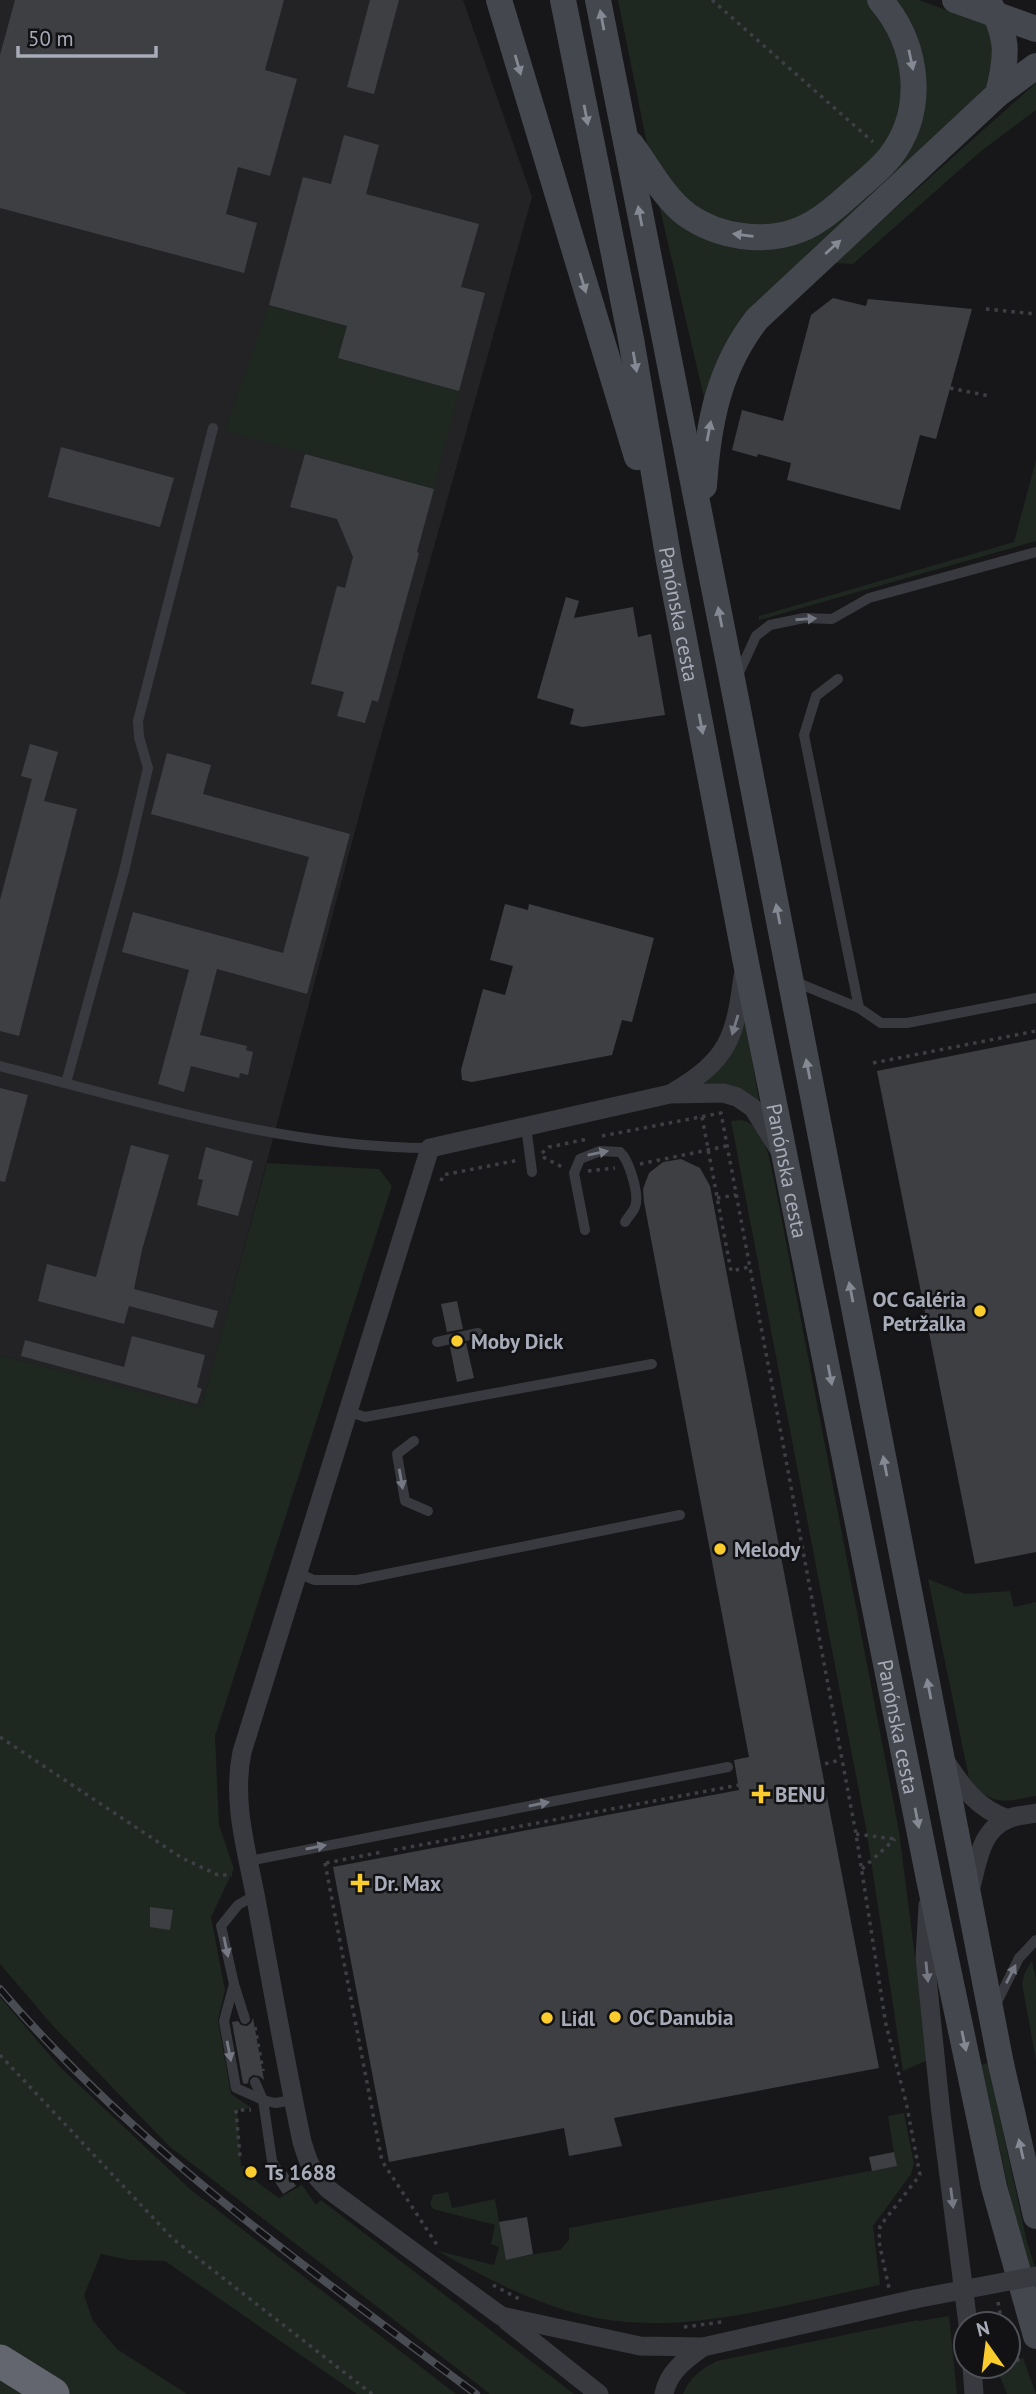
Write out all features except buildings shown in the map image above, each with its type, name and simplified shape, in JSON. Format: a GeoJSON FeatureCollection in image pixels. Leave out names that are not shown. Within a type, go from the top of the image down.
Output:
{"type":"FeatureCollection","features":[{"type":"Feature","properties":{"kind":"highway"},"geometry":{"type":"LineString","coordinates":[[0,2361],[53,2394]]}},
{"type":"Feature","properties":{"kind":"main road"},"geometry":{"type":"LineString","coordinates":[[499,0],[547,165],[670,561]]}},
{"type":"Feature","properties":{"kind":"main road","name":"Panónska cesta"},"geometry":{"type":"LineString","coordinates":[[563,0],[631,339],[745,958],[929,1879],[995,2187],[1020,2285],[1026,2344]]}},
{"type":"Feature","properties":{"kind":"main road","name":"Panónska cesta"},"geometry":{"type":"LineString","coordinates":[[598,0],[968,1894],[1036,2216]]}},
{"type":"Feature","properties":{"kind":"main road"},"geometry":{"type":"LineString","coordinates":[[624,135],[657,182],[680,209],[698,222],[717,230],[744,236],[780,235],[811,224],[843,201],[890,157],[910,111],[913,96],[910,52],[901,30],[880,0]]}},
{"type":"Feature","properties":{"kind":"main road"},"geometry":{"type":"LineString","coordinates":[[955,0],[992,7],[1036,30]]}},
{"type":"Feature","properties":{"kind":"main road"},"geometry":{"type":"LineString","coordinates":[[992,7],[1006,47],[1005,67],[998,94]]}},
{"type":"Feature","properties":{"kind":"main road"},"geometry":{"type":"LineString","coordinates":[[701,523],[709,429],[723,382],[736,350],[750,328],[792,284],[998,94],[1036,66]]}},
{"type":"Feature","properties":{"kind":"street"},"geometry":{"type":"LineString","coordinates":[[670,1094],[701,1075],[727,1045],[738,1014],[745,958]]}},
{"type":"Feature","properties":{"kind":"street"},"geometry":{"type":"LineString","coordinates":[[599,2394],[501,2316],[328,2189],[316,2176],[308,2160],[293,2100],[242,1830],[237,1775],[430,1148],[670,1094],[723,1094],[743,1100],[760,1117],[786,1161]]}},
{"type":"Feature","properties":{"kind":"street"},"geometry":{"type":"LineString","coordinates":[[942,1756],[975,1801],[1007,1819]]}},
{"type":"Feature","properties":{"kind":"street"},"geometry":{"type":"LineString","coordinates":[[968,1894],[980,1850],[994,1830],[1007,1819],[1036,1813]]}},
{"type":"Feature","properties":{"kind":"street"},"geometry":{"type":"LineString","coordinates":[[929,1879],[925,1958],[941,2114],[966,2310]]}},
{"type":"Feature","properties":{"kind":"street"},"geometry":{"type":"LineString","coordinates":[[501,2316],[640,2346],[703,2347],[908,2293],[1036,2276]]}},
{"type":"Feature","properties":{"kind":"street"},"geometry":{"type":"LineString","coordinates":[[664,2394],[676,2369],[703,2347]]}},
{"type":"Feature","properties":{"kind":"lane"},"geometry":{"type":"LineString","coordinates":[[66,1083],[124,871],[148,768],[139,737],[138,722],[213,428]]}},
{"type":"Feature","properties":{"kind":"lane"},"geometry":{"type":"LineString","coordinates":[[733,684],[753,641],[764,628],[804,618],[832,619],[869,598],[1036,552]]}},
{"type":"Feature","properties":{"kind":"lane"},"geometry":{"type":"LineString","coordinates":[[838,679],[816,696],[804,735],[859,1008]]}},
{"type":"Feature","properties":{"kind":"lane"},"geometry":{"type":"LineString","coordinates":[[791,981],[859,1008],[881,1023],[907,1023],[1036,998]]}},
{"type":"Feature","properties":{"kind":"lane"},"geometry":{"type":"LineString","coordinates":[[0,1066],[203,1120],[383,1148],[430,1148]]}},
{"type":"Feature","properties":{"kind":"lane"},"geometry":{"type":"LineString","coordinates":[[526,1125],[532,1172]]}},
{"type":"Feature","properties":{"kind":"lane"},"geometry":{"type":"LineString","coordinates":[[585,1230],[575,1173],[578,1162],[590,1153],[615,1150],[623,1154],[630,1166],[637,1202],[625,1222]]}},
{"type":"Feature","properties":{"kind":"lane"},"geometry":{"type":"LineString","coordinates":[[437,1342],[478,1333]]}},
{"type":"Feature","properties":{"kind":"lane"},"geometry":{"type":"LineString","coordinates":[[347,1411],[365,1417],[652,1364]]}},
{"type":"Feature","properties":{"kind":"lane"},"geometry":{"type":"LineString","coordinates":[[414,1441],[397,1454],[405,1501],[428,1511]]}},
{"type":"Feature","properties":{"kind":"lane"},"geometry":{"type":"LineString","coordinates":[[298,1573],[314,1580],[357,1580],[680,1515]]}},
{"type":"Feature","properties":{"kind":"lane"},"geometry":{"type":"LineString","coordinates":[[244,2019],[222,1926],[238,1905],[252,1877],[728,1767]]}},
{"type":"Feature","properties":{"kind":"lane"},"geometry":{"type":"LineString","coordinates":[[992,2012],[1019,1958],[1036,1940]]}},
{"type":"Feature","properties":{"kind":"lane"},"geometry":{"type":"LineString","coordinates":[[234,1984],[224,2021],[236,2088],[275,2103],[293,2100]]}},
{"type":"Feature","properties":{"kind":"lane"},"geometry":{"type":"LineString","coordinates":[[255,2082],[263,2100],[272,2161],[279,2173]]}},
{"type":"Feature","properties":{"kind":"path"},"geometry":{"type":"LineString","coordinates":[[712,0],[890,157]]}},
{"type":"Feature","properties":{"kind":"path"},"geometry":{"type":"LineString","coordinates":[[986,309],[1036,314]]}},
{"type":"Feature","properties":{"kind":"path"},"geometry":{"type":"LineString","coordinates":[[950,388],[989,396]]}},
{"type":"Feature","properties":{"kind":"path"},"geometry":{"type":"LineString","coordinates":[[873,1063],[1036,1031]]}},
{"type":"Feature","properties":{"kind":"path"},"geometry":{"type":"LineString","coordinates":[[439,1187],[443,1175],[539,1155],[549,1147],[721,1113],[856,1834],[886,2025],[906,2102],[920,2175],[880,2226],[879,2242],[889,2290],[908,2293]]}},
{"type":"Feature","properties":{"kind":"path"},"geometry":{"type":"LineString","coordinates":[[702,1117],[731,1271],[750,1268]]}},
{"type":"Feature","properties":{"kind":"path"},"geometry":{"type":"LineString","coordinates":[[630,1166],[727,1146]]}},
{"type":"Feature","properties":{"kind":"path"},"geometry":{"type":"LineString","coordinates":[[717,1198],[736,1195]]}},
{"type":"Feature","properties":{"kind":"path"},"geometry":{"type":"LineString","coordinates":[[0,1737],[182,1858],[218,1875],[252,1877]]}},
{"type":"Feature","properties":{"kind":"path"},"geometry":{"type":"LineString","coordinates":[[751,1783],[840,1759]]}},
{"type":"Feature","properties":{"kind":"path"},"geometry":{"type":"LineString","coordinates":[[394,1850],[739,1785]]}},
{"type":"Feature","properties":{"kind":"path"},"geometry":{"type":"LineString","coordinates":[[856,1834],[895,1839],[862,1869]]}},
{"type":"Feature","properties":{"kind":"path"},"geometry":{"type":"LineString","coordinates":[[325,1863],[382,2161],[442,2252]]}},
{"type":"Feature","properties":{"kind":"path"},"geometry":{"type":"LineString","coordinates":[[0,2055],[173,2239],[372,2394]]}},
{"type":"Feature","properties":{"kind":"path"},"geometry":{"type":"LineString","coordinates":[[240,2156],[236,2110],[251,2110],[263,2100]]}},
{"type":"Feature","properties":{"kind":"path"},"geometry":{"type":"LineString","coordinates":[[486,2282],[523,2301]]}},
{"type":"Feature","properties":{"kind":"path"},"geometry":{"type":"LineString","coordinates":[[998,2300],[1000,2310]]}},
{"type":"Feature","properties":{"kind":"path"},"geometry":{"type":"LineString","coordinates":[[681,2327],[734,2319]]}},
{"type":"Feature","properties":{"kind":"shaded area"},"geometry":{"type":"Polygon","coordinates":[[[0,0],[463,0],[532,197],[368,782],[201,1409],[0,1355],[0,0]]]}},
{"type":"Feature","properties":{"kind":"shaded area"},"geometry":{"type":"Polygon","coordinates":[[[618,0],[919,0],[988,25],[995,53],[986,94],[808,253],[705,402],[660,209],[618,0]]]}},
{"type":"Feature","properties":{"kind":"shaded area"},"geometry":{"type":"Polygon","coordinates":[[[1036,83],[1036,110],[980,152],[853,264],[834,263],[1036,83]]]}},
{"type":"Feature","properties":{"kind":"shaded area"},"geometry":{"type":"Polygon","coordinates":[[[269,305],[347,326],[338,358],[459,391],[434,489],[224,431],[269,305]]]}},
{"type":"Feature","properties":{"kind":"shaded area"},"geometry":{"type":"Polygon","coordinates":[[[1036,460],[1036,541],[759,620],[759,616],[1014,542],[1036,460]]]}},
{"type":"Feature","properties":{"kind":"shaded area"},"geometry":{"type":"Polygon","coordinates":[[[745,1019],[761,1112],[695,1086],[714,1074],[728,1059],[738,1041],[745,1019]]]}},
{"type":"Feature","properties":{"kind":"shaded area"},"geometry":{"type":"Polygon","coordinates":[[[731,1121],[749,1123],[760,1135],[772,1171],[899,1831],[928,2060],[903,2071],[866,1828],[731,1121]]]}},
{"type":"Feature","properties":{"kind":"shaded area"},"geometry":{"type":"Polygon","coordinates":[[[267,1163],[379,1169],[392,1186],[215,1736],[219,1825],[234,1869],[211,1917],[225,1990],[218,2020],[231,2094],[252,2108],[237,2110],[241,2166],[247,2166],[248,2177],[255,2177],[257,2182],[279,2198],[302,2185],[316,2205],[321,2200],[574,2394],[490,2394],[169,2146],[53,2026],[0,1964],[0,1355],[201,1408],[267,1163]]]}},
{"type":"Feature","properties":{"kind":"shaded area"},"geometry":{"type":"Polygon","coordinates":[[[928,1579],[966,1594],[1010,1591],[1014,1607],[1036,1602],[1036,1796],[1016,1800],[993,1799],[970,1783],[928,1579]]]}},
{"type":"Feature","properties":{"kind":"shaded area"},"geometry":{"type":"Polygon","coordinates":[[[1032,1961],[1036,1979],[1036,2060],[1022,1984],[1032,1961]]]}},
{"type":"Feature","properties":{"kind":"shaded area"},"geometry":{"type":"Polygon","coordinates":[[[0,1997],[60,2067],[190,2189],[456,2394],[357,2394],[165,2261],[129,2260],[101,2254],[84,2295],[93,2321],[117,2349],[187,2394],[0,2394],[0,1997]]]}},
{"type":"Feature","properties":{"kind":"shaded area"},"geometry":{"type":"Polygon","coordinates":[[[988,2063],[1027,2242],[1036,2270],[1036,2297],[1022,2250],[981,2065],[988,2063]]]}},
{"type":"Feature","properties":{"kind":"shaded area"},"geometry":{"type":"Polygon","coordinates":[[[904,2113],[914,2164],[911,2174],[873,2226],[880,2285],[722,2318],[658,2323],[627,2322],[577,2313],[529,2297],[438,2251],[494,2265],[499,2247],[491,2244],[495,2225],[433,2209],[430,2204],[433,2195],[448,2192],[452,2208],[495,2199],[506,2259],[560,2250],[569,2240],[569,2228],[896,2166],[888,2116],[904,2113]]]}},
{"type":"Feature","properties":{"kind":"shaded area"},"geometry":{"type":"Polygon","coordinates":[[[949,2316],[952,2380],[956,2380],[957,2394],[683,2394],[697,2374],[717,2361],[949,2316]]]}},
{"type":"Feature","properties":{"kind":"shaded area"},"geometry":{"type":"Polygon","coordinates":[[[1022,2358],[1036,2394],[1007,2394],[1001,2380],[1022,2380],[1022,2358]]]}},
{"type":"Feature","properties":{"kind":"railway"},"geometry":{"type":"LineString","coordinates":[[0,1989],[53,2048],[167,2155],[288,2253],[476,2394]]}},
{"type":"Feature","properties":{"kind":"place","name":"OC Galéria Petržalka"},"geometry":{"type":"Point","coordinates":[980,1311]}},
{"type":"Feature","properties":{"kind":"place","name":"Moby Dick"},"geometry":{"type":"Point","coordinates":[457,1341]}},
{"type":"Feature","properties":{"kind":"place","name":"Melody"},"geometry":{"type":"Point","coordinates":[720,1549]}},
{"type":"Feature","properties":{"kind":"place","name":"BENU"},"geometry":{"type":"Point","coordinates":[761,1794]}},
{"type":"Feature","properties":{"kind":"place","name":"Dr. Max"},"geometry":{"type":"Point","coordinates":[360,1883]}},
{"type":"Feature","properties":{"kind":"place","name":"OC Danubia"},"geometry":{"type":"Point","coordinates":[615,2017]}},
{"type":"Feature","properties":{"kind":"place","name":"Lidl"},"geometry":{"type":"Point","coordinates":[547,2018]}},
{"type":"Feature","properties":{"kind":"place","name":"Ts 1688"},"geometry":{"type":"Point","coordinates":[251,2172]}}]}
